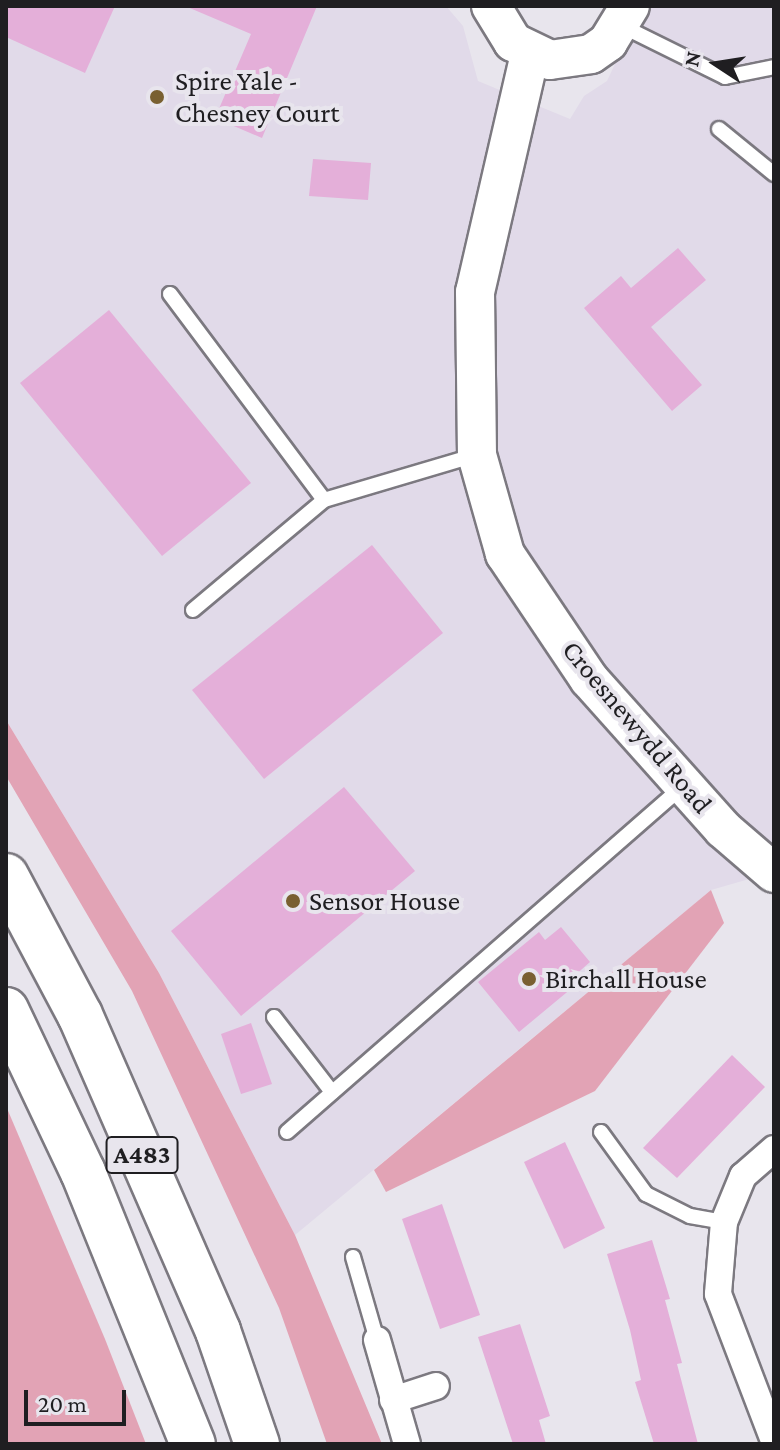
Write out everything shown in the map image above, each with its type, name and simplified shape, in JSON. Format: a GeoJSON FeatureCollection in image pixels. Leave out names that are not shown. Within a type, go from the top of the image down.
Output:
{"type":"FeatureCollection","features":[{"type":"Feature","properties":{"kind":"highway","name":"A483"},"geometry":{"type":"LineString","coordinates":[[6,876],[80,1015],[218,1331],[257,1444]]}},
{"type":"Feature","properties":{"kind":"highway","name":"A483"},"geometry":{"type":"LineString","coordinates":[[6,1010],[83,1172],[193,1444]]}},
{"type":"Feature","properties":{"kind":"street"},"geometry":{"type":"LineString","coordinates":[[491,6],[499,26],[530,54],[550,60],[581,57],[626,16]]}},
{"type":"Feature","properties":{"kind":"street","name":"Croesnewydd Road"},"geometry":{"type":"LineString","coordinates":[[530,54],[475,292],[477,455],[505,554],[589,679],[683,786],[774,873]]}},
{"type":"Feature","properties":{"kind":"street"},"geometry":{"type":"LineString","coordinates":[[774,1149],[743,1176],[724,1222],[718,1294],[774,1441]]}},
{"type":"Feature","properties":{"kind":"street"},"geometry":{"type":"LineString","coordinates":[[377,1340],[407,1444]]}},
{"type":"Feature","properties":{"kind":"street"},"geometry":{"type":"LineString","coordinates":[[393,1400],[436,1386]]}},
{"type":"Feature","properties":{"kind":"lane"},"geometry":{"type":"LineString","coordinates":[[626,16],[725,77],[774,67]]}},
{"type":"Feature","properties":{"kind":"lane"},"geometry":{"type":"LineString","coordinates":[[719,129],[774,174]]}},
{"type":"Feature","properties":{"kind":"lane"},"geometry":{"type":"LineString","coordinates":[[170,294],[324,500]]}},
{"type":"Feature","properties":{"kind":"lane"},"geometry":{"type":"LineString","coordinates":[[193,610],[324,500],[477,455]]}},
{"type":"Feature","properties":{"kind":"lane"},"geometry":{"type":"LineString","coordinates":[[287,1132],[683,786]]}},
{"type":"Feature","properties":{"kind":"lane"},"geometry":{"type":"LineString","coordinates":[[274,1017],[332,1092]]}},
{"type":"Feature","properties":{"kind":"lane"},"geometry":{"type":"LineString","coordinates":[[601,1132],[646,1194],[690,1216],[724,1222]]}},
{"type":"Feature","properties":{"kind":"lane"},"geometry":{"type":"LineString","coordinates":[[353,1257],[377,1340]]}},
{"type":"Feature","properties":{"kind":"shaded area"},"geometry":{"type":"Polygon","coordinates":[[[6,6],[446,6],[463,26],[478,81],[570,119],[584,96],[607,81],[642,6],[774,6],[774,872],[711,890],[295,1235],[159,973],[6,720],[6,6]]]}},
{"type":"Feature","properties":{"kind":"shaded area"},"geometry":{"type":"Polygon","coordinates":[[[6,720],[159,973],[295,1235],[382,1444],[327,1444],[279,1308],[132,991],[6,776],[6,720]]]}},
{"type":"Feature","properties":{"kind":"shaded area"},"geometry":{"type":"Polygon","coordinates":[[[711,890],[724,923],[595,1091],[386,1192],[374,1170],[711,890]]]}},
{"type":"Feature","properties":{"kind":"shaded area"},"geometry":{"type":"Polygon","coordinates":[[[6,1106],[105,1339],[146,1444],[6,1444],[6,1106]]]}},
{"type":"Feature","properties":{"kind":"building"},"geometry":{"type":"Polygon","coordinates":[[[6,6],[115,6],[85,73],[6,37],[6,6]]]}},
{"type":"Feature","properties":{"kind":"building"},"geometry":{"type":"Polygon","coordinates":[[[185,6],[317,6],[262,138],[215,118],[251,34],[185,6]]]}},
{"type":"Feature","properties":{"kind":"building"},"geometry":{"type":"Polygon","coordinates":[[[313,159],[371,163],[368,200],[309,196],[313,159]]]}},
{"type":"Feature","properties":{"kind":"building"},"geometry":{"type":"Polygon","coordinates":[[[678,248],[706,280],[651,327],[702,385],[672,411],[584,308],[621,276],[631,288],[678,248]]]}},
{"type":"Feature","properties":{"kind":"building"},"geometry":{"type":"Polygon","coordinates":[[[109,310],[251,483],[162,556],[20,383],[109,310]]]}},
{"type":"Feature","properties":{"kind":"building"},"geometry":{"type":"Polygon","coordinates":[[[372,545],[443,633],[264,779],[192,690],[372,545]]]}},
{"type":"Feature","properties":{"kind":"building","name":"Sensor House"},"geometry":{"type":"Polygon","coordinates":[[[344,787],[415,871],[241,1016],[171,931],[344,787]]]}},
{"type":"Feature","properties":{"kind":"building","name":"Birchall House"},"geometry":{"type":"Polygon","coordinates":[[[561,927],[590,962],[573,977],[578,983],[519,1032],[478,982],[539,932],[545,940],[561,927]]]}},
{"type":"Feature","properties":{"kind":"building"},"geometry":{"type":"Polygon","coordinates":[[[251,1023],[272,1084],[241,1094],[221,1034],[251,1023]]]}},
{"type":"Feature","properties":{"kind":"building"},"geometry":{"type":"Polygon","coordinates":[[[732,1055],[765,1087],[677,1178],[643,1148],[732,1055]]]}},
{"type":"Feature","properties":{"kind":"building"},"geometry":{"type":"Polygon","coordinates":[[[565,1142],[605,1228],[564,1249],[524,1162],[565,1142]]]}},
{"type":"Feature","properties":{"kind":"building"},"geometry":{"type":"Polygon","coordinates":[[[442,1204],[480,1315],[440,1329],[402,1219],[442,1204]]]}},
{"type":"Feature","properties":{"kind":"building"},"geometry":{"type":"Polygon","coordinates":[[[652,1240],[670,1299],[665,1300],[682,1363],[677,1364],[698,1444],[654,1444],[635,1382],[641,1380],[630,1330],[607,1254],[652,1240]]]}},
{"type":"Feature","properties":{"kind":"building"},"geometry":{"type":"Polygon","coordinates":[[[520,1324],[550,1416],[539,1420],[546,1444],[513,1444],[478,1337],[520,1324]]]}},
{"type":"Feature","properties":{"kind":"place","name":"Spire Yale - Chesney Court"},"geometry":{"type":"Point","coordinates":[157,97]}},
{"type":"Feature","properties":{"kind":"place","name":"Sensor House"},"geometry":{"type":"Point","coordinates":[293,901]}},
{"type":"Feature","properties":{"kind":"place","name":"Birchall House"},"geometry":{"type":"Point","coordinates":[529,979]}}]}
